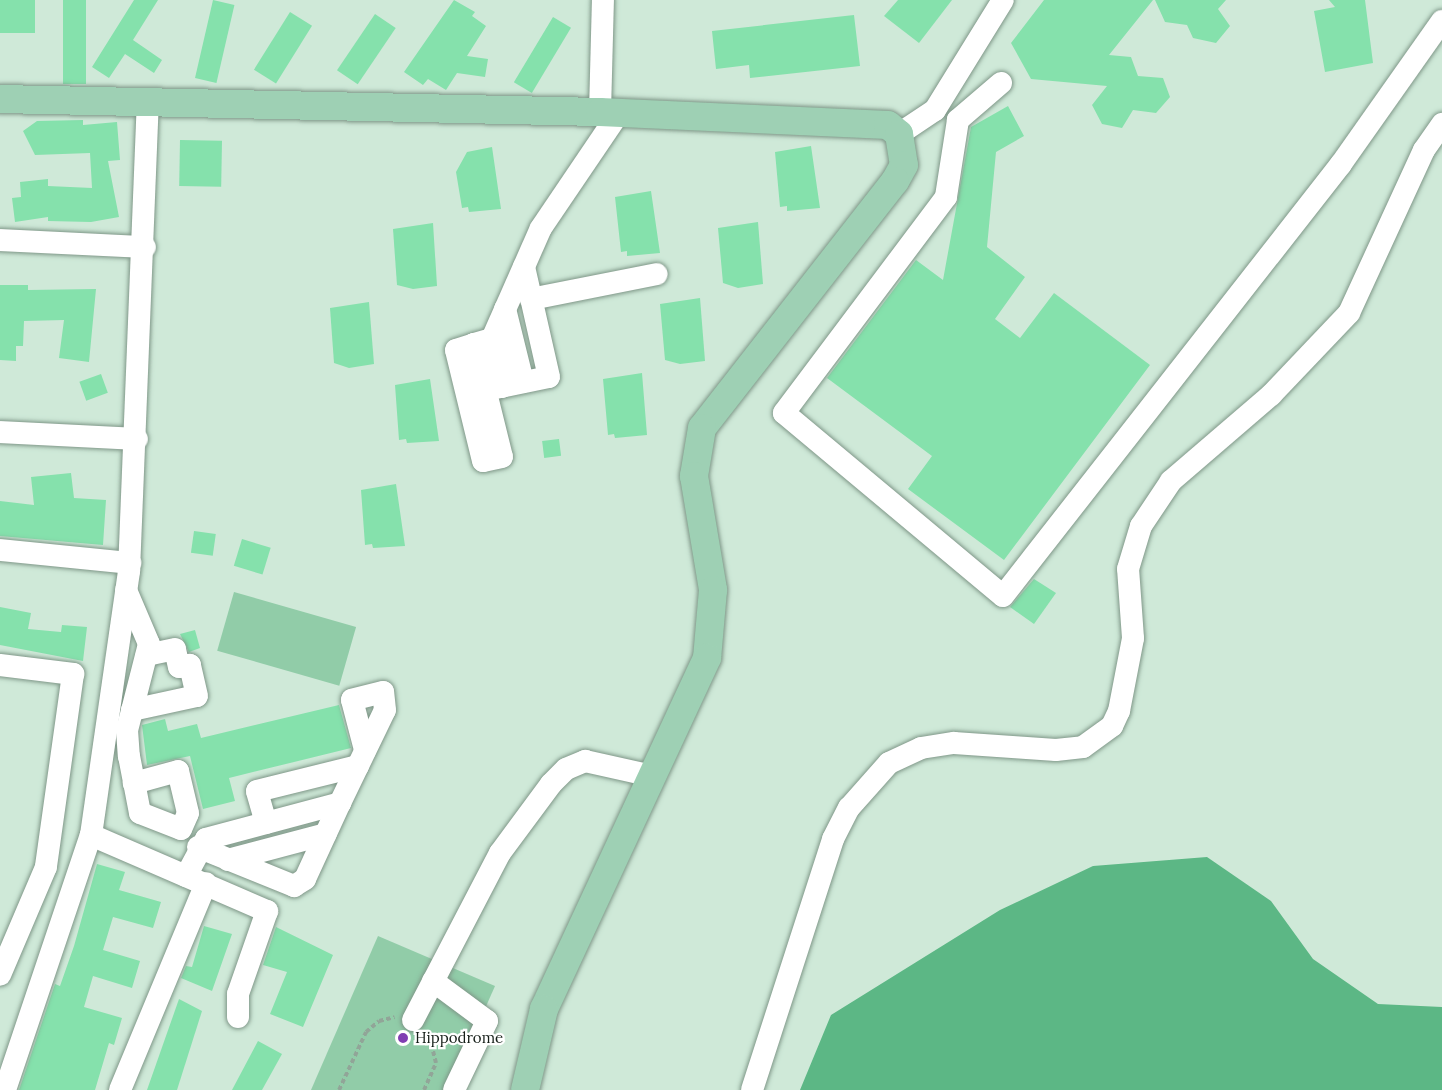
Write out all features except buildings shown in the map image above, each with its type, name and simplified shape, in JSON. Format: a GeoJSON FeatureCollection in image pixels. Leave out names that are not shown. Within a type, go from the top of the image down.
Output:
{"type":"FeatureCollection","features":[{"type":"Feature","properties":{"kind":"main road"},"geometry":{"type":"LineString","coordinates":[[0,99],[610,112],[888,125],[899,134],[904,165],[895,181],[702,428],[694,476],[713,621],[707,658],[544,1009],[525,1090]]}},
{"type":"Feature","properties":{"kind":"street"},"geometry":{"type":"LineString","coordinates":[[506,309],[502,457],[483,460],[456,350],[483,342],[506,309],[541,228],[610,112],[603,0]]}},
{"type":"Feature","properties":{"kind":"street"},"geometry":{"type":"LineString","coordinates":[[899,134],[935,110],[1003,0]]}},
{"type":"Feature","properties":{"kind":"street"},"geometry":{"type":"LineString","coordinates":[[1001,83],[958,120],[946,197],[784,413],[1003,597],[1341,164],[1442,21]]}},
{"type":"Feature","properties":{"kind":"street"},"geometry":{"type":"LineString","coordinates":[[5,1090],[91,835],[130,563],[145,247],[148,103]]}},
{"type":"Feature","properties":{"kind":"street"},"geometry":{"type":"LineString","coordinates":[[752,1090],[833,839],[849,808],[889,763],[921,748],[954,743],[1056,750],[1083,747],[1112,726],[1119,711],[1133,638],[1128,569],[1141,526],[1171,481],[1271,395],[1350,313],[1424,150],[1442,124]]}},
{"type":"Feature","properties":{"kind":"street"},"geometry":{"type":"LineString","coordinates":[[0,240],[145,247]]}},
{"type":"Feature","properties":{"kind":"street"},"geometry":{"type":"LineString","coordinates":[[504,386],[549,377],[524,267]]}},
{"type":"Feature","properties":{"kind":"street"},"geometry":{"type":"LineString","coordinates":[[531,299],[657,274]]}},
{"type":"Feature","properties":{"kind":"street"},"geometry":{"type":"LineString","coordinates":[[483,342],[504,386]]}},
{"type":"Feature","properties":{"kind":"street"},"geometry":{"type":"LineString","coordinates":[[0,432],[137,439]]}},
{"type":"Feature","properties":{"kind":"street"},"geometry":{"type":"LineString","coordinates":[[0,550],[130,563]]}},
{"type":"Feature","properties":{"kind":"street"},"geometry":{"type":"LineString","coordinates":[[126,590],[149,644],[127,730],[134,783]]}},
{"type":"Feature","properties":{"kind":"street"},"geometry":{"type":"LineString","coordinates":[[132,710],[197,696],[190,665],[178,667],[175,649],[147,655]]}},
{"type":"Feature","properties":{"kind":"street"},"geometry":{"type":"LineString","coordinates":[[0,665],[73,674],[46,867],[0,975]]}},
{"type":"Feature","properties":{"kind":"street"},"geometry":{"type":"LineString","coordinates":[[198,847],[294,886],[305,879],[361,758],[257,791],[266,823]]}},
{"type":"Feature","properties":{"kind":"street"},"geometry":{"type":"LineString","coordinates":[[413,1020],[500,853],[566,769],[585,761],[652,776]]}},
{"type":"Feature","properties":{"kind":"street"},"geometry":{"type":"LineString","coordinates":[[120,1090],[196,880],[198,847],[206,839],[340,802]]}},
{"type":"Feature","properties":{"kind":"street"},"geometry":{"type":"LineString","coordinates":[[228,860],[326,834]]}},
{"type":"Feature","properties":{"kind":"street"},"geometry":{"type":"LineString","coordinates":[[91,835],[267,910],[238,994],[238,1017]]}},
{"type":"Feature","properties":{"kind":"street"},"geometry":{"type":"LineString","coordinates":[[433,981],[487,1021],[454,1090]]}},
{"type":"Feature","properties":{"kind":"path"},"geometry":{"type":"LineString","coordinates":[[339,1090],[372,1025],[396,1017],[413,1020],[432,1038],[436,1054],[424,1090]]}},
{"type":"Feature","properties":{"kind":"green space"},"geometry":{"type":"Polygon","coordinates":[[[234,592],[356,627],[339,686],[217,651],[234,592]]]}},
{"type":"Feature","properties":{"kind":"green space"},"geometry":{"type":"Polygon","coordinates":[[[1207,857],[1271,901],[1313,959],[1378,1004],[1442,1007],[1442,1090],[800,1090],[831,1015],[1000,910],[1093,866],[1207,857]]]}},
{"type":"Feature","properties":{"kind":"green space","name":"Hippodrome"},"geometry":{"type":"Polygon","coordinates":[[[378,936],[495,986],[449,1090],[311,1090],[378,936]]]}},
{"type":"Feature","properties":{"kind":"place","name":"Hippodrome"},"geometry":{"type":"Point","coordinates":[403,1038]}}]}
